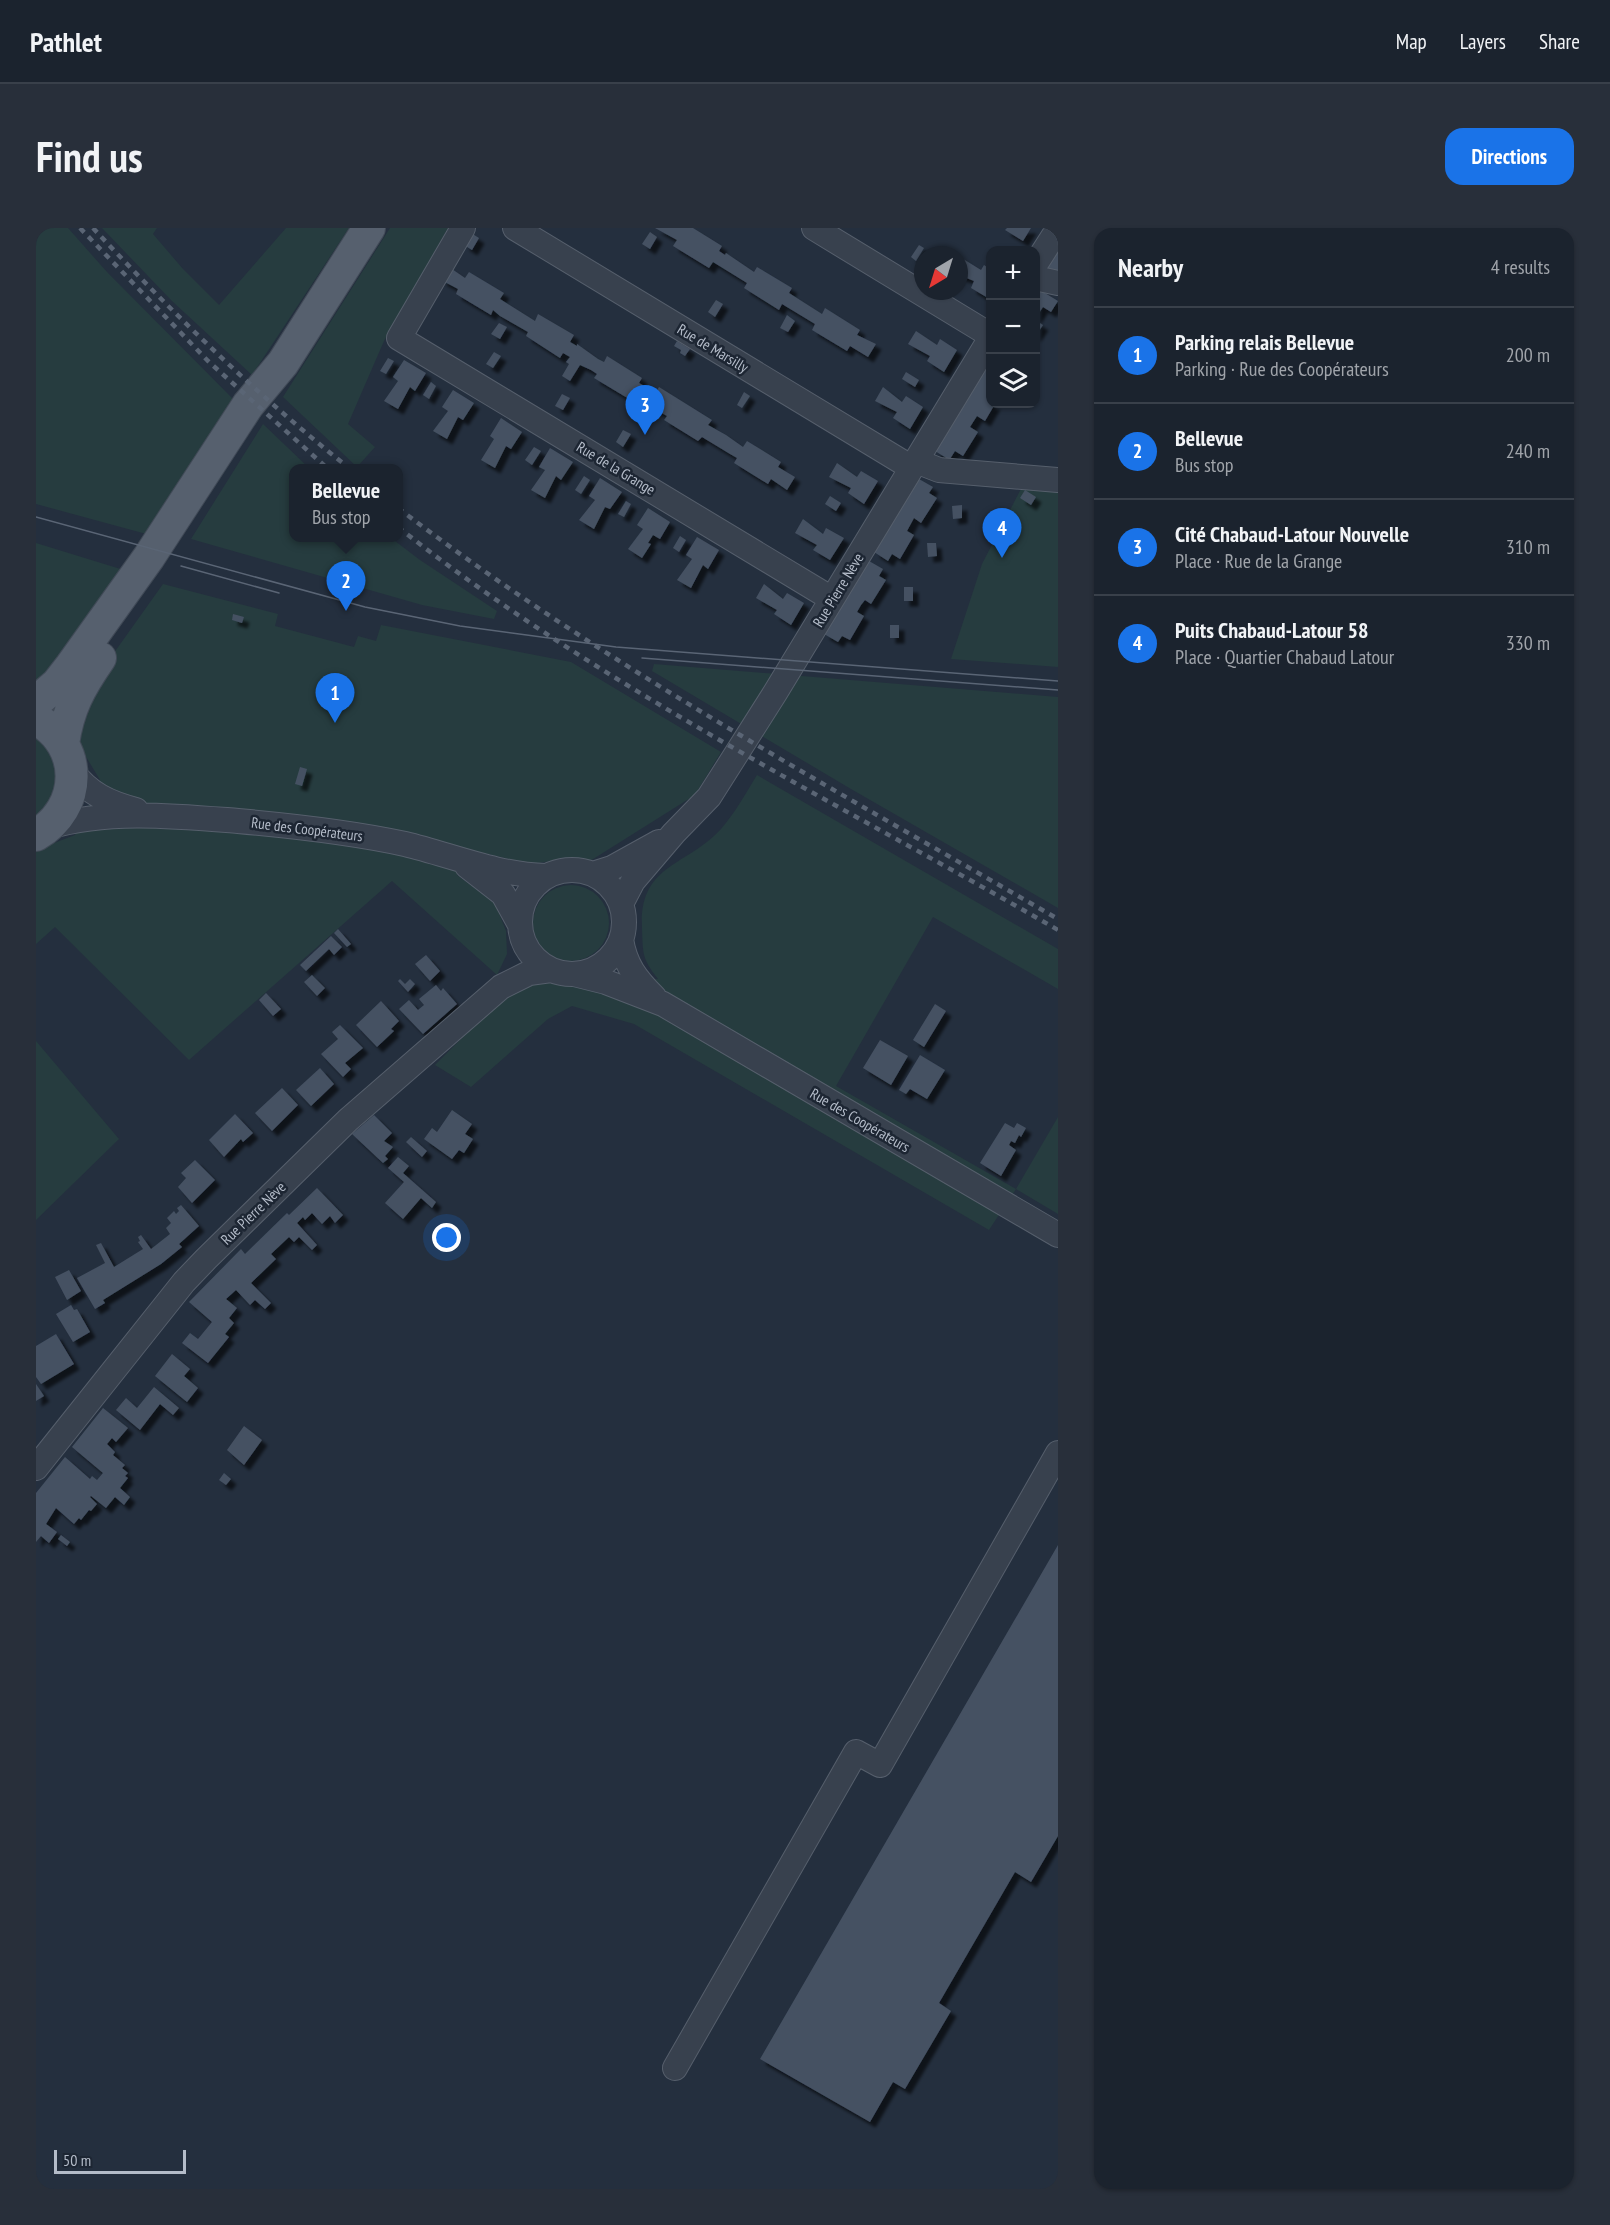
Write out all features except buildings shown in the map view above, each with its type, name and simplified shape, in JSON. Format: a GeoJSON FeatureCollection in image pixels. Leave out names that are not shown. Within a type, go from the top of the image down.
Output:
{"type":"FeatureCollection","features":[{"type":"Feature","properties":{"kind":"main road"},"geometry":{"type":"LineString","coordinates":[[36,702],[57,684],[149,557],[248,405],[283,363],[369,228]]}},
{"type":"Feature","properties":{"kind":"main road"},"geometry":{"type":"LineString","coordinates":[[42,831],[66,805],[72,785],[67,758],[69,711],[85,679],[245,436],[283,363]]}},
{"type":"Feature","properties":{"kind":"main road"},"geometry":{"type":"LineString","coordinates":[[36,719],[49,728],[67,758]]}},
{"type":"Feature","properties":{"kind":"street","name":"Rue de la Grange"},"geometry":{"type":"LineString","coordinates":[[463,228],[399,338],[832,599]]}},
{"type":"Feature","properties":{"kind":"street","name":"Rue de Marsilly"},"geometry":{"type":"LineString","coordinates":[[515,228],[914,464],[939,470],[1058,480]]}},
{"type":"Feature","properties":{"kind":"street"},"geometry":{"type":"LineString","coordinates":[[814,228],[986,333]]}},
{"type":"Feature","properties":{"kind":"street"},"geometry":{"type":"LineString","coordinates":[[1040,257],[1058,229]]}},
{"type":"Feature","properties":{"kind":"street"},"geometry":{"type":"LineString","coordinates":[[1040,279],[1058,284]]}},
{"type":"Feature","properties":{"kind":"street","name":"Rue Pierre Nève"},"geometry":{"type":"LineString","coordinates":[[621,904],[633,881],[674,833],[709,797],[986,346]]}},
{"type":"Feature","properties":{"kind":"street","name":"Rue des Coopérateurs"},"geometry":{"type":"LineString","coordinates":[[67,758],[84,786],[106,801],[156,815]]}},
{"type":"Feature","properties":{"kind":"street","name":"Rue des Coopérateurs"},"geometry":{"type":"LineString","coordinates":[[42,831],[71,820],[156,815],[328,830],[391,841],[526,875],[546,876]]}},
{"type":"Feature","properties":{"kind":"street","name":"Rue Pierre Nève"},"geometry":{"type":"LineString","coordinates":[[593,874],[621,864],[674,833]]}},
{"type":"Feature","properties":{"kind":"street","name":"Rue des Coopérateurs"},"geometry":{"type":"LineString","coordinates":[[456,859],[496,888],[507,901],[521,932]]}},
{"type":"Feature","properties":{"kind":"street"},"geometry":{"type":"LineString","coordinates":[[573,869],[593,874],[610,886],[621,904],[624,925],[621,939],[614,953],[603,964],[589,971],[562,972],[534,958],[521,932],[521,909],[526,896],[535,884],[546,876],[573,869]]}},
{"type":"Feature","properties":{"kind":"street","name":"Rue Pierre Nève"},"geometry":{"type":"LineString","coordinates":[[501,987],[516,964],[521,932]]}},
{"type":"Feature","properties":{"kind":"street","name":"Rue des Coopérateurs"},"geometry":{"type":"LineString","coordinates":[[621,939],[629,969],[663,1004]]}},
{"type":"Feature","properties":{"kind":"street","name":"Rue Pierre Nève"},"geometry":{"type":"LineString","coordinates":[[36,1468],[175,1293],[206,1259],[348,1120],[501,987],[529,973],[562,972]]}},
{"type":"Feature","properties":{"kind":"street","name":"Rue des Coopérateurs"},"geometry":{"type":"LineString","coordinates":[[562,972],[606,982],[663,1004],[1058,1235]]}},
{"type":"Feature","properties":{"kind":"street"},"geometry":{"type":"LineString","coordinates":[[675,2068],[856,1752],[880,1765],[1058,1453]]}},
{"type":"Feature","properties":{"kind":"green space"},"geometry":{"type":"Polygon","coordinates":[[[36,228],[68,228],[107,272],[236,402],[150,535],[36,504],[36,228]]]}},
{"type":"Feature","properties":{"kind":"green space"},"geometry":{"type":"Polygon","coordinates":[[[102,228],[157,228],[153,234],[183,269],[219,305],[286,228],[349,228],[252,375],[172,301],[102,228]]]}},
{"type":"Feature","properties":{"kind":"green space"},"geometry":{"type":"Polygon","coordinates":[[[390,228],[448,228],[384,341],[348,424],[375,447],[360,464],[354,464],[283,397],[390,228]]]}},
{"type":"Feature","properties":{"kind":"green space"},"geometry":{"type":"Polygon","coordinates":[[[263,424],[305,464],[289,464],[289,542],[396,542],[497,611],[494,619],[422,605],[191,539],[263,424]]]}},
{"type":"Feature","properties":{"kind":"green space"},"geometry":{"type":"Polygon","coordinates":[[[1024,483],[1058,485],[1058,667],[951,659],[982,564],[1024,483]]]}},
{"type":"Feature","properties":{"kind":"green space"},"geometry":{"type":"Polygon","coordinates":[[[36,543],[127,571],[36,695],[36,543]]]}},
{"type":"Feature","properties":{"kind":"green space"},"geometry":{"type":"Polygon","coordinates":[[[163,584],[278,614],[275,626],[354,647],[358,636],[376,641],[381,625],[571,662],[721,752],[695,795],[590,861],[567,859],[530,864],[475,851],[457,875],[495,903],[506,931],[507,954],[497,975],[392,881],[189,1060],[55,927],[36,944],[36,850],[75,835],[100,780],[76,740],[80,706],[111,657],[163,584]]]}},
{"type":"Feature","properties":{"kind":"green space"},"geometry":{"type":"Polygon","coordinates":[[[654,664],[1058,697],[1058,908],[652,671],[654,664]]]}},
{"type":"Feature","properties":{"kind":"green space"},"geometry":{"type":"Polygon","coordinates":[[[36,734],[54,753],[59,789],[36,820],[36,734]]]}},
{"type":"Feature","properties":{"kind":"green space"},"geometry":{"type":"Polygon","coordinates":[[[757,775],[1058,949],[1058,989],[933,917],[836,1086],[1016,1189],[989,1230],[634,1024],[572,1006],[548,1019],[471,1087],[435,1065],[501,999],[532,980],[567,986],[658,979],[646,961],[643,950],[643,907],[648,891],[667,869],[707,842],[721,829],[736,810],[757,775]]]}},
{"type":"Feature","properties":{"kind":"green space"},"geometry":{"type":"Polygon","coordinates":[[[564,885],[578,885],[592,891],[603,902],[609,916],[606,938],[598,950],[578,961],[564,961],[550,955],[539,944],[533,930],[533,916],[539,902],[550,891],[564,885]]]}},
{"type":"Feature","properties":{"kind":"green space"},"geometry":{"type":"Polygon","coordinates":[[[36,1041],[119,1139],[36,1220],[36,1041]]]}},
{"type":"Feature","properties":{"kind":"green space"},"geometry":{"type":"Polygon","coordinates":[[[1058,1117],[1058,1214],[1016,1189],[1058,1117]]]}},
{"type":"Feature","properties":{"kind":"tram line"},"geometry":{"type":"LineString","coordinates":[[36,517],[365,607],[460,626],[616,647],[1058,681]]}},
{"type":"Feature","properties":{"kind":"tram line"},"geometry":{"type":"LineString","coordinates":[[181,566],[279,593]]}},
{"type":"Feature","properties":{"kind":"tram line"},"geometry":{"type":"LineString","coordinates":[[642,658],[1058,690]]}},
{"type":"Feature","properties":{"kind":"railway"},"geometry":{"type":"LineString","coordinates":[[80,228],[208,361],[323,464]]}},
{"type":"Feature","properties":{"kind":"railway"},"geometry":{"type":"LineString","coordinates":[[93,228],[217,353],[344,464]]}},
{"type":"Feature","properties":{"kind":"railway"},"geometry":{"type":"LineString","coordinates":[[403,512],[557,621],[639,673],[805,773],[1058,919]]}},
{"type":"Feature","properties":{"kind":"railway"},"geometry":{"type":"LineString","coordinates":[[403,531],[475,585],[555,640],[637,691],[1058,930]]}},
{"type":"Feature","properties":{"kind":"place","name":"Cité Chabaud-Latour Nouvelle"},"geometry":{"type":"Point","coordinates":[645,435]}},
{"type":"Feature","properties":{"kind":"place","name":"Puits Chabaud-Latour 58"},"geometry":{"type":"Point","coordinates":[1002,558]}},
{"type":"Feature","properties":{"kind":"place","name":"Bellevue"},"geometry":{"type":"Point","coordinates":[346,611]}},
{"type":"Feature","properties":{"kind":"place","name":"Parking relais Bellevue"},"geometry":{"type":"Point","coordinates":[335,723]}}]}
